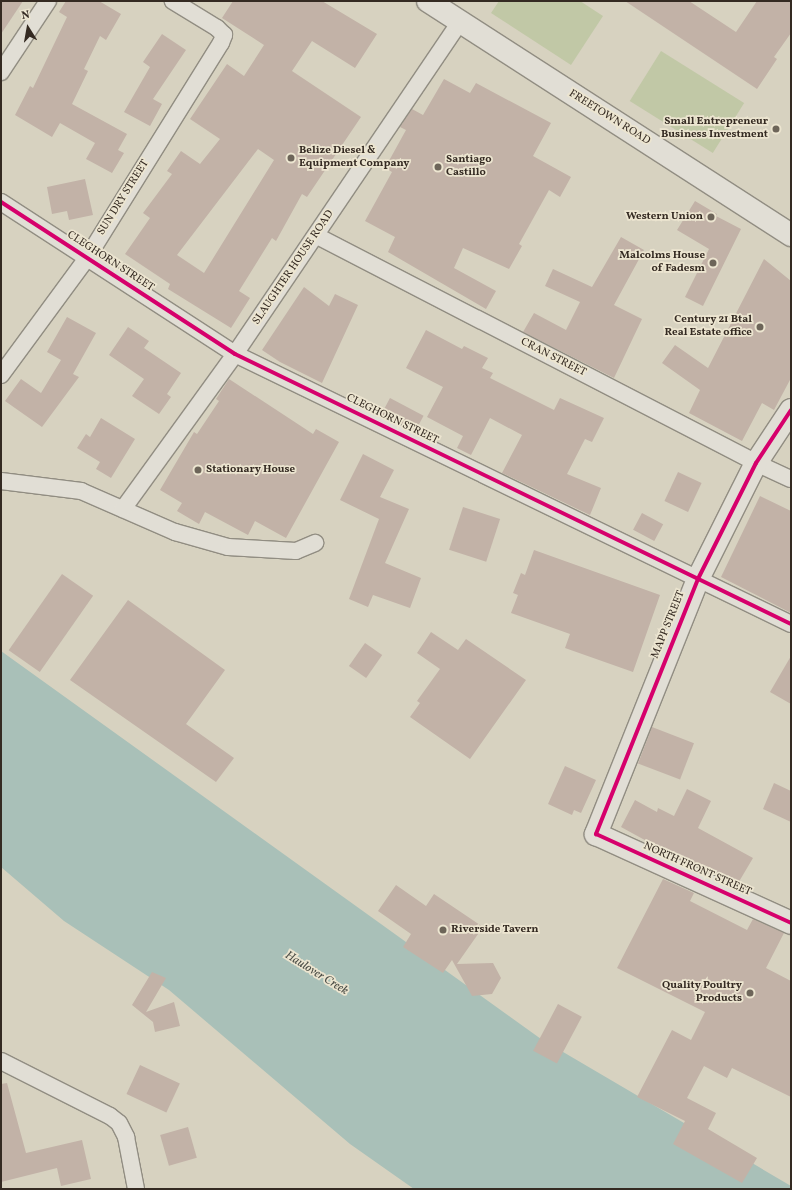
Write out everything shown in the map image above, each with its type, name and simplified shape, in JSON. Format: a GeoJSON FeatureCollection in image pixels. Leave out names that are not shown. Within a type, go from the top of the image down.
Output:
{"type":"FeatureCollection","features":[{"type":"Feature","properties":{"kind":"street"},"geometry":{"type":"LineString","coordinates":[[1,72],[48,1]]}},
{"type":"Feature","properties":{"kind":"street","name":"SUN DRY STREET"},"geometry":{"type":"LineString","coordinates":[[1,375],[87,258],[224,35],[217,28],[174,1]]}},
{"type":"Feature","properties":{"kind":"street","name":"FREETOWN ROAD"},"geometry":{"type":"LineString","coordinates":[[428,1],[459,23],[791,235]]}},
{"type":"Feature","properties":{"kind":"street","name":"SLAUGHTER HOUSE ROAD"},"geometry":{"type":"LineString","coordinates":[[123,509],[235,354],[317,236],[459,23]]}},
{"type":"Feature","properties":{"kind":"street","name":"CLEGHORN STREET"},"geometry":{"type":"LineString","coordinates":[[1,202],[235,354],[791,624]]}},
{"type":"Feature","properties":{"kind":"street","name":"CRAN STREET"},"geometry":{"type":"LineString","coordinates":[[317,236],[756,463],[791,479]]}},
{"type":"Feature","properties":{"kind":"street","name":"MAPP STREET"},"geometry":{"type":"LineString","coordinates":[[596,834],[698,579],[756,463],[791,410]]}},
{"type":"Feature","properties":{"kind":"street"},"geometry":{"type":"LineString","coordinates":[[1,481],[81,491],[176,532],[228,547],[296,551],[315,544]]}},
{"type":"Feature","properties":{"kind":"street","name":"NORTH FRONT STREET"},"geometry":{"type":"LineString","coordinates":[[596,834],[791,923]]}},
{"type":"Feature","properties":{"kind":"street"},"geometry":{"type":"LineString","coordinates":[[1,1061],[110,1116],[119,1123],[126,1137],[136,1189]]}},
{"type":"Feature","properties":{"kind":"green space"},"geometry":{"type":"Polygon","coordinates":[[[499,1],[580,1],[603,16],[571,65],[491,13],[499,1]]]}},
{"type":"Feature","properties":{"kind":"green space"},"geometry":{"type":"Polygon","coordinates":[[[661,51],[744,103],[713,153],[630,101],[661,51]]]}},
{"type":"Feature","properties":{"kind":"water","name":"Haulover Creek"},"geometry":{"type":"Polygon","coordinates":[[[1,651],[541,1039],[791,1186],[791,1189],[414,1189],[350,1144],[169,990],[64,921],[1,867],[1,651]]]}},
{"type":"Feature","properties":{"kind":"building"},"geometry":{"type":"Polygon","coordinates":[[[1,1],[23,1],[1,34],[1,1]]]}},
{"type":"Feature","properties":{"kind":"building"},"geometry":{"type":"Polygon","coordinates":[[[66,1],[99,1],[121,14],[106,40],[100,36],[84,69],[88,71],[72,104],[127,134],[118,150],[124,153],[112,173],[86,159],[95,143],[60,123],[52,137],[15,115],[30,86],[33,88],[67,17],[59,12],[66,1]]]}},
{"type":"Feature","properties":{"kind":"building"},"geometry":{"type":"Polygon","coordinates":[[[233,1],[322,1],[377,34],[355,68],[312,41],[292,71],[361,117],[307,197],[302,194],[276,241],[272,238],[239,291],[250,298],[231,328],[168,289],[170,284],[125,254],[150,218],[143,213],[172,174],[167,171],[181,151],[200,164],[220,139],[190,119],[227,64],[244,76],[264,45],[222,18],[233,1]],[[258,149],[177,255],[204,273],[274,160],[258,149]]]}},
{"type":"Feature","properties":{"kind":"building"},"geometry":{"type":"Polygon","coordinates":[[[625,1],[689,1],[736,32],[757,1],[791,1],[791,33],[774,57],[777,59],[757,89],[625,1]]]}},
{"type":"Feature","properties":{"kind":"building"},"geometry":{"type":"Polygon","coordinates":[[[162,34],[186,50],[153,99],[162,104],[150,126],[124,112],[150,67],[143,62],[162,34]]]}},
{"type":"Feature","properties":{"kind":"building"},"geometry":{"type":"Polygon","coordinates":[[[444,79],[470,93],[476,83],[551,123],[533,156],[571,177],[560,197],[549,190],[519,244],[522,246],[509,269],[463,248],[454,268],[496,291],[486,309],[388,252],[395,237],[365,221],[392,172],[385,168],[406,130],[400,127],[412,109],[423,115],[444,79]]]}},
{"type":"Feature","properties":{"kind":"building"},"geometry":{"type":"Polygon","coordinates":[[[85,179],[93,215],[69,220],[67,211],[52,214],[47,187],[85,179]]]}},
{"type":"Feature","properties":{"kind":"building"},"geometry":{"type":"Polygon","coordinates":[[[695,201],[717,214],[716,216],[741,229],[703,306],[685,297],[709,249],[677,230],[695,201]]]}},
{"type":"Feature","properties":{"kind":"building"},"geometry":{"type":"Polygon","coordinates":[[[621,237],[644,250],[614,305],[642,319],[614,378],[523,332],[534,313],[566,330],[580,302],[545,286],[553,269],[592,287],[621,237]]]}},
{"type":"Feature","properties":{"kind":"building","name":"Century 21 Btal Real Estate office"},"geometry":{"type":"Polygon","coordinates":[[[764,259],[791,281],[791,378],[774,410],[762,403],[742,441],[689,413],[700,390],[662,363],[675,345],[708,368],[764,259]]]}},
{"type":"Feature","properties":{"kind":"building"},"geometry":{"type":"Polygon","coordinates":[[[304,287],[329,306],[335,294],[358,305],[322,383],[280,362],[262,350],[304,287]]]}},
{"type":"Feature","properties":{"kind":"building"},"geometry":{"type":"Polygon","coordinates":[[[67,317],[96,333],[73,374],[79,377],[42,427],[5,401],[21,379],[41,393],[61,360],[47,352],[67,317]]]}},
{"type":"Feature","properties":{"kind":"building"},"geometry":{"type":"Polygon","coordinates":[[[128,327],[149,341],[144,348],[181,373],[167,394],[171,397],[159,414],[132,396],[144,379],[109,355],[128,327]]]}},
{"type":"Feature","properties":{"kind":"building"},"geometry":{"type":"Polygon","coordinates":[[[426,330],[462,349],[464,346],[488,358],[482,368],[493,373],[490,378],[554,410],[560,398],[604,418],[592,442],[585,439],[567,474],[601,488],[590,515],[502,473],[522,435],[490,418],[471,455],[457,448],[463,436],[427,417],[443,387],[406,368],[426,330]]]}},
{"type":"Feature","properties":{"kind":"building"},"geometry":{"type":"Polygon","coordinates":[[[229,379],[313,434],[316,429],[339,442],[286,538],[255,521],[248,535],[205,512],[199,524],[177,511],[182,503],[160,490],[194,432],[197,434],[219,401],[216,399],[229,379]]]}},
{"type":"Feature","properties":{"kind":"building"},"geometry":{"type":"Polygon","coordinates":[[[390,398],[424,416],[415,433],[381,415],[390,398]]]}},
{"type":"Feature","properties":{"kind":"building"},"geometry":{"type":"Polygon","coordinates":[[[101,418],[135,439],[111,478],[96,469],[100,462],[77,448],[86,434],[90,437],[101,418]]]}},
{"type":"Feature","properties":{"kind":"building"},"geometry":{"type":"Polygon","coordinates":[[[363,454],[394,470],[380,497],[409,509],[385,563],[421,578],[410,608],[373,595],[368,607],[349,599],[379,519],[340,500],[363,454]]]}},
{"type":"Feature","properties":{"kind":"building"},"geometry":{"type":"Polygon","coordinates":[[[678,472],[702,483],[688,512],[664,501],[678,472]]]}},
{"type":"Feature","properties":{"kind":"building"},"geometry":{"type":"Polygon","coordinates":[[[760,496],[791,511],[791,613],[721,577],[760,496]]]}},
{"type":"Feature","properties":{"kind":"building"},"geometry":{"type":"Polygon","coordinates":[[[463,507],[500,519],[486,562],[449,550],[463,507]]]}},
{"type":"Feature","properties":{"kind":"building"},"geometry":{"type":"Polygon","coordinates":[[[642,513],[663,524],[654,541],[633,530],[642,513]]]}},
{"type":"Feature","properties":{"kind":"building"},"geometry":{"type":"Polygon","coordinates":[[[534,550],[660,595],[633,672],[565,648],[570,634],[511,613],[518,595],[513,593],[521,573],[525,575],[534,550]]]}},
{"type":"Feature","properties":{"kind":"building"},"geometry":{"type":"Polygon","coordinates":[[[62,574],[93,596],[40,672],[9,650],[62,574]]]}},
{"type":"Feature","properties":{"kind":"building"},"geometry":{"type":"Polygon","coordinates":[[[128,600],[225,670],[186,724],[234,758],[216,782],[70,680],[128,600]]]}},
{"type":"Feature","properties":{"kind":"building"},"geometry":{"type":"Polygon","coordinates":[[[431,632],[458,650],[466,639],[526,680],[470,759],[410,717],[420,703],[417,701],[440,669],[417,653],[431,632]]]}},
{"type":"Feature","properties":{"kind":"building"},"geometry":{"type":"Polygon","coordinates":[[[365,643],[382,655],[366,678],[349,666],[365,643]]]}},
{"type":"Feature","properties":{"kind":"building"},"geometry":{"type":"Polygon","coordinates":[[[791,656],[791,704],[770,692],[791,656]]]}},
{"type":"Feature","properties":{"kind":"building"},"geometry":{"type":"Polygon","coordinates":[[[652,727],[694,743],[680,780],[638,763],[652,727]]]}},
{"type":"Feature","properties":{"kind":"building"},"geometry":{"type":"Polygon","coordinates":[[[565,766],[596,780],[581,813],[574,810],[572,815],[548,804],[565,766]]]}},
{"type":"Feature","properties":{"kind":"building"},"geometry":{"type":"Polygon","coordinates":[[[774,783],[791,791],[791,822],[763,809],[774,783]]]}},
{"type":"Feature","properties":{"kind":"building"},"geometry":{"type":"Polygon","coordinates":[[[687,789],[711,801],[698,828],[753,858],[737,885],[674,856],[621,827],[635,800],[657,812],[658,808],[674,816],[687,789]]]}},
{"type":"Feature","properties":{"kind":"building","name":"Quality Poultry Products"},"geometry":{"type":"Polygon","coordinates":[[[663,879],[694,893],[690,901],[747,930],[753,919],[784,933],[766,968],[791,981],[791,1097],[732,1068],[727,1078],[704,1066],[687,1098],[716,1113],[708,1129],[757,1158],[742,1183],[673,1144],[685,1121],[637,1097],[672,1030],[691,1040],[705,1012],[617,968],[663,879]]]}},
{"type":"Feature","properties":{"kind":"building","name":"Riverside Tavern"},"geometry":{"type":"Polygon","coordinates":[[[396,885],[426,906],[434,894],[483,927],[457,964],[493,963],[501,978],[492,994],[472,996],[452,960],[443,973],[403,947],[411,934],[378,911],[396,885]]]}},
{"type":"Feature","properties":{"kind":"building"},"geometry":{"type":"Polygon","coordinates":[[[152,972],[166,978],[146,1012],[174,1002],[180,1026],[155,1032],[153,1022],[132,1005],[152,972]]]}},
{"type":"Feature","properties":{"kind":"building"},"geometry":{"type":"Polygon","coordinates":[[[558,1004],[582,1017],[557,1063],[533,1051],[558,1004]]]}},
{"type":"Feature","properties":{"kind":"building"},"geometry":{"type":"Polygon","coordinates":[[[140,1065],[180,1084],[166,1113],[126,1094],[140,1065]]]}},
{"type":"Feature","properties":{"kind":"building"},"geometry":{"type":"Polygon","coordinates":[[[7,1083],[26,1153],[82,1140],[91,1179],[61,1186],[57,1168],[1,1182],[1,1084],[7,1083]]]}},
{"type":"Feature","properties":{"kind":"building"},"geometry":{"type":"Polygon","coordinates":[[[188,1127],[197,1158],[169,1166],[160,1135],[188,1127]]]}},
{"type":"Feature","properties":{"kind":"cycle path"},"geometry":{"type":"LineString","coordinates":[[1,202],[235,354],[791,624]]}},
{"type":"Feature","properties":{"kind":"cycle path"},"geometry":{"type":"LineString","coordinates":[[791,410],[756,463],[698,579],[596,834],[791,923]]}},
{"type":"Feature","properties":{"kind":"place","name":"Small Entrepreneur Business Investment"},"geometry":{"type":"Point","coordinates":[776,129]}},
{"type":"Feature","properties":{"kind":"place","name":"Belize Diesel & Equipment Company"},"geometry":{"type":"Point","coordinates":[291,158]}},
{"type":"Feature","properties":{"kind":"place","name":"Santiago Castillo"},"geometry":{"type":"Point","coordinates":[438,167]}},
{"type":"Feature","properties":{"kind":"place","name":"Western Union"},"geometry":{"type":"Point","coordinates":[711,217]}},
{"type":"Feature","properties":{"kind":"place","name":"Malcolms House of Fadesm"},"geometry":{"type":"Point","coordinates":[713,263]}},
{"type":"Feature","properties":{"kind":"place","name":"Century 21 Btal Real Estate office"},"geometry":{"type":"Point","coordinates":[760,327]}},
{"type":"Feature","properties":{"kind":"place","name":"Stationary House"},"geometry":{"type":"Point","coordinates":[198,470]}},
{"type":"Feature","properties":{"kind":"place","name":"Riverside Tavern"},"geometry":{"type":"Point","coordinates":[443,930]}},
{"type":"Feature","properties":{"kind":"place","name":"Quality Poultry Products"},"geometry":{"type":"Point","coordinates":[750,993]}}]}
